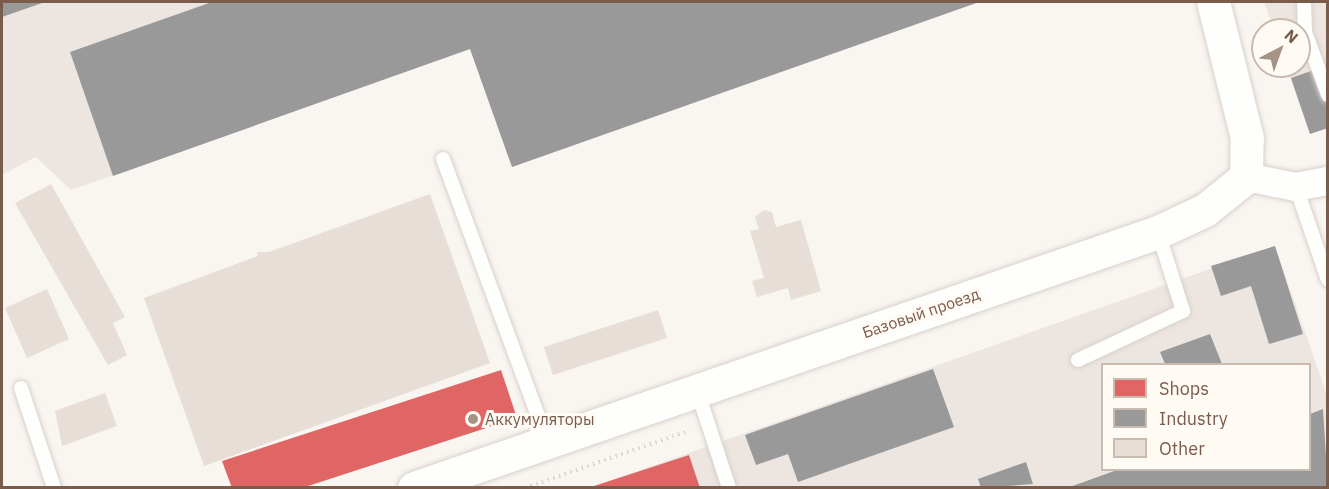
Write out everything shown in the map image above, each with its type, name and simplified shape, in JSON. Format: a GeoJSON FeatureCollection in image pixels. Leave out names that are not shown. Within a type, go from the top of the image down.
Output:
{"type":"FeatureCollection","features":[{"type":"Feature","properties":{"kind":"street"},"geometry":{"type":"LineString","coordinates":[[1213,2],[1247,138],[1246,177],[1296,187],[1328,181]]}},
{"type":"Feature","properties":{"kind":"street","name":"Базовый проезд"},"geometry":{"type":"LineString","coordinates":[[414,488],[1158,231],[1227,196],[1246,177]]}},
{"type":"Feature","properties":{"kind":"lane"},"geometry":{"type":"LineString","coordinates":[[1304,2],[1305,32],[1328,95]]}},
{"type":"Feature","properties":{"kind":"lane"},"geometry":{"type":"LineString","coordinates":[[443,159],[548,443]]}},
{"type":"Feature","properties":{"kind":"lane"},"geometry":{"type":"LineString","coordinates":[[1296,187],[1328,280]]}},
{"type":"Feature","properties":{"kind":"lane"},"geometry":{"type":"LineString","coordinates":[[1078,360],[1183,311],[1158,231]]}},
{"type":"Feature","properties":{"kind":"lane"},"geometry":{"type":"LineString","coordinates":[[21,388],[54,488]]}},
{"type":"Feature","properties":{"kind":"lane"},"geometry":{"type":"LineString","coordinates":[[697,390],[729,488]]}},
{"type":"Feature","properties":{"kind":"path"},"geometry":{"type":"LineString","coordinates":[[525,488],[708,424]]}},
{"type":"Feature","properties":{"kind":"shaded area"},"geometry":{"type":"Polygon","coordinates":[[[2,2],[980,2],[512,167],[470,49],[71,190],[36,157],[2,175],[2,2]]]}},
{"type":"Feature","properties":{"kind":"shaded area"},"geometry":{"type":"Polygon","coordinates":[[[1264,2],[1327,2],[1327,128],[1310,134],[1290,78],[1311,78],[1311,18],[1270,18],[1264,2]]]}},
{"type":"Feature","properties":{"kind":"shaded area"},"geometry":{"type":"Polygon","coordinates":[[[1275,246],[1327,395],[1327,487],[590,488],[1275,246]]]}},
{"type":"Feature","properties":{"kind":"building: Shops"},"geometry":{"type":"Polygon","coordinates":[[[501,370],[517,418],[302,488],[232,488],[222,461],[501,370]]]}},
{"type":"Feature","properties":{"kind":"building: Shops"},"geometry":{"type":"Polygon","coordinates":[[[689,455],[700,488],[591,488],[591,487],[689,455]]]}},
{"type":"Feature","properties":{"kind":"building: Industry"},"geometry":{"type":"Polygon","coordinates":[[[2,2],[45,2],[2,17],[2,2]]]}},
{"type":"Feature","properties":{"kind":"building: Industry"},"geometry":{"type":"Polygon","coordinates":[[[212,2],[979,2],[512,167],[470,49],[113,176],[70,52],[212,2]]]}},
{"type":"Feature","properties":{"kind":"building: Industry"},"geometry":{"type":"Polygon","coordinates":[[[1328,65],[1328,128],[1310,134],[1291,78],[1311,78],[1311,71],[1328,65]]]}},
{"type":"Feature","properties":{"kind":"building: Industry"},"geometry":{"type":"Polygon","coordinates":[[[1275,246],[1303,334],[1269,344],[1251,286],[1221,296],[1211,266],[1275,246]]]}},
{"type":"Feature","properties":{"kind":"building: Industry"},"geometry":{"type":"Polygon","coordinates":[[[1210,334],[1222,363],[1165,363],[1160,352],[1210,334]]]}},
{"type":"Feature","properties":{"kind":"building: Industry"},"geometry":{"type":"Polygon","coordinates":[[[933,369],[954,427],[798,482],[788,454],[756,465],[745,435],[933,369]]]}},
{"type":"Feature","properties":{"kind":"building: Industry"},"geometry":{"type":"Polygon","coordinates":[[[1323,409],[1328,488],[1067,488],[1114,471],[1311,471],[1311,414],[1323,409]]]}},
{"type":"Feature","properties":{"kind":"building: Industry"},"geometry":{"type":"Polygon","coordinates":[[[1026,462],[1033,484],[981,488],[978,479],[1026,462]]]}},
{"type":"Feature","properties":{"kind":"building: Other"},"geometry":{"type":"Polygon","coordinates":[[[51,184],[125,317],[113,323],[127,355],[108,365],[15,203],[51,184]]]}},
{"type":"Feature","properties":{"kind":"building: Other"},"geometry":{"type":"Polygon","coordinates":[[[430,194],[490,363],[204,466],[144,298],[258,256],[257,252],[269,252],[430,194]]]}},
{"type":"Feature","properties":{"kind":"building: Other"},"geometry":{"type":"Polygon","coordinates":[[[764,210],[772,212],[776,227],[801,220],[821,291],[791,300],[788,288],[757,297],[752,281],[764,278],[750,231],[759,229],[755,217],[764,210]]]}},
{"type":"Feature","properties":{"kind":"building: Other"},"geometry":{"type":"Polygon","coordinates":[[[47,289],[69,339],[27,358],[5,308],[47,289]]]}},
{"type":"Feature","properties":{"kind":"building: Other"},"geometry":{"type":"Polygon","coordinates":[[[658,310],[667,338],[553,375],[544,347],[658,310]]]}},
{"type":"Feature","properties":{"kind":"building: Other"},"geometry":{"type":"Polygon","coordinates":[[[105,393],[117,426],[62,446],[55,411],[105,393]]]}},
{"type":"Feature","properties":{"kind":"place","name":"Аккумуляторы"},"geometry":{"type":"Point","coordinates":[473,419]}}]}
